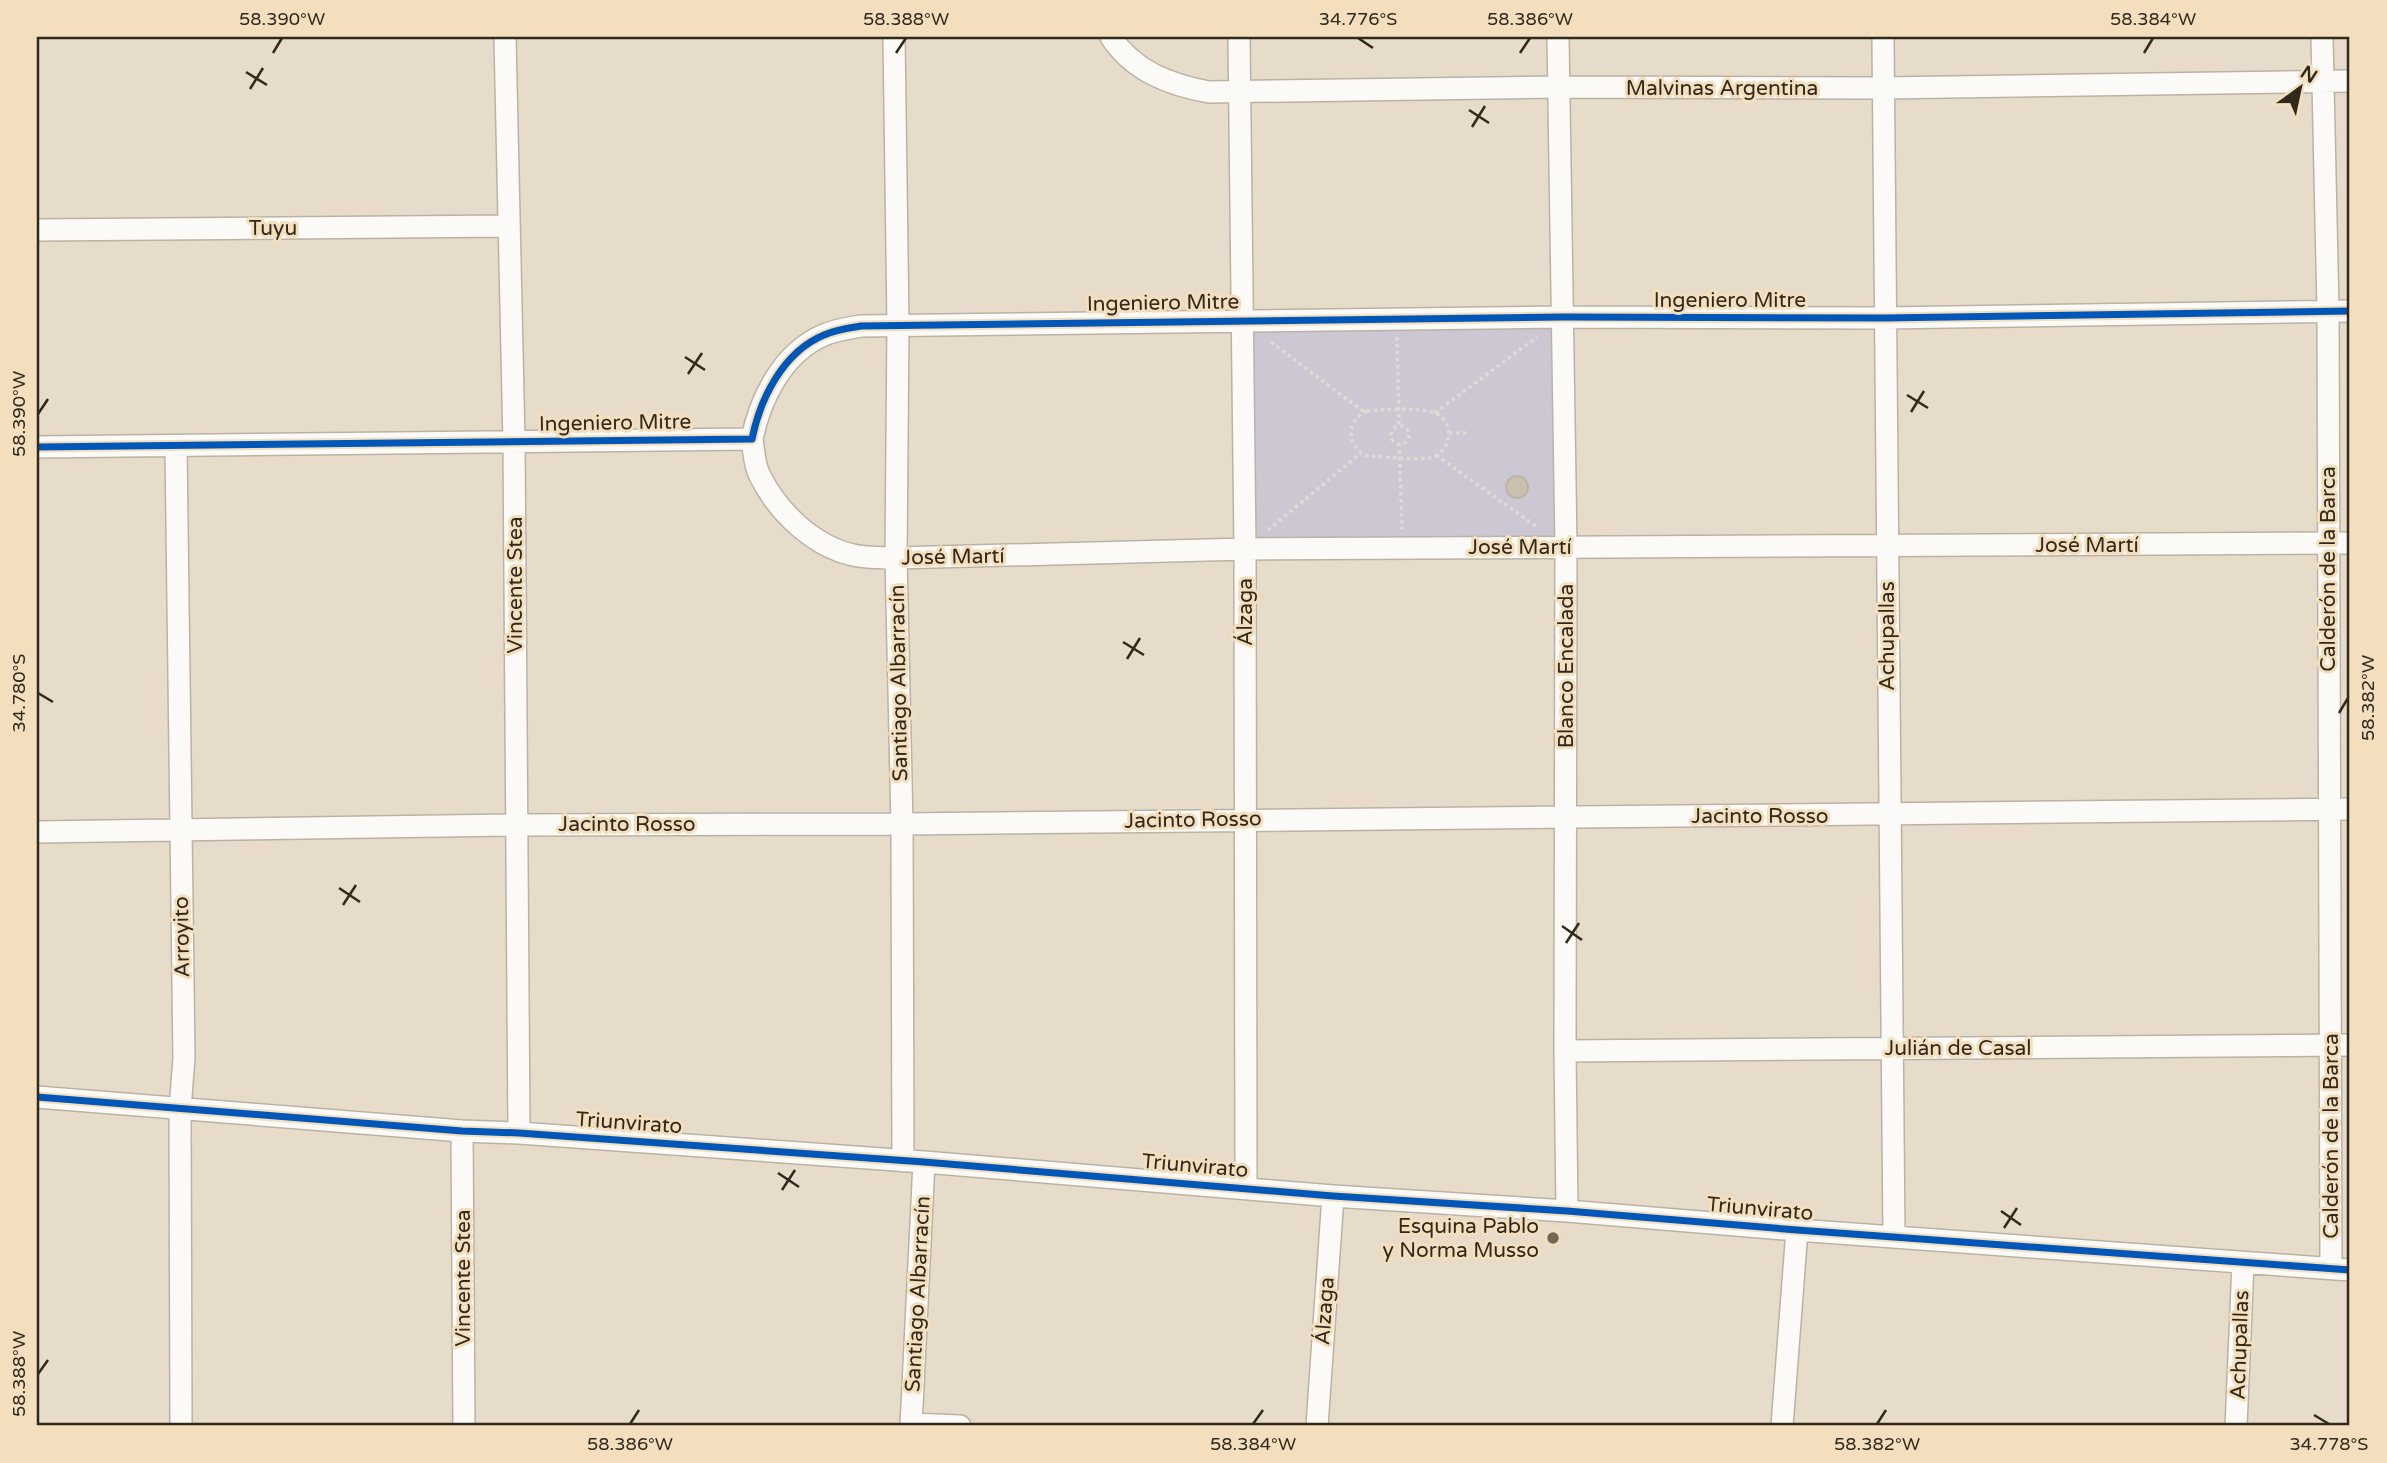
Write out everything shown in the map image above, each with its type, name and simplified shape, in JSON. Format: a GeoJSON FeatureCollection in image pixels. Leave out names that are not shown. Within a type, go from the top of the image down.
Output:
{"type":"FeatureCollection","features":[{"type":"Feature","properties":{"kind":"street","name":"Vincente Stea"},"geometry":{"type":"LineString","coordinates":[[505,37],[514,442],[519,1133]]}},
{"type":"Feature","properties":{"kind":"street","name":"Santiago Albarracín"},"geometry":{"type":"LineString","coordinates":[[894,37],[898,324],[896,558],[914,1161],[911,1425]]}},
{"type":"Feature","properties":{"kind":"street","name":"Malvinas Argentina"},"geometry":{"type":"LineString","coordinates":[[1111,37],[1153,76],[1180,87],[1209,92],[1883,88],[2350,81]]}},
{"type":"Feature","properties":{"kind":"street","name":"Álzaga"},"geometry":{"type":"LineString","coordinates":[[1239,37],[1245,550],[1246,1188]]}},
{"type":"Feature","properties":{"kind":"street","name":"Blanco Encalada"},"geometry":{"type":"LineString","coordinates":[[1558,37],[1566,547],[1567,1211]]}},
{"type":"Feature","properties":{"kind":"street","name":"Achupallas"},"geometry":{"type":"LineString","coordinates":[[1883,37],[1894,1236]]}},
{"type":"Feature","properties":{"kind":"street","name":"Calderón de la Barca"},"geometry":{"type":"LineString","coordinates":[[2322,37],[2328,311],[2328,543],[2340,809],[2340,1269]]}},
{"type":"Feature","properties":{"kind":"street","name":"Tuyu"},"geometry":{"type":"LineString","coordinates":[[37,230],[509,226]]}},
{"type":"Feature","properties":{"kind":"street","name":"Ingeniero Mitre"},"geometry":{"type":"LineString","coordinates":[[37,447],[752,439],[756,418],[768,392],[789,362],[821,336],[860,326],[1563,317],[1884,318],[2350,311]]}},
{"type":"Feature","properties":{"kind":"street","name":"José Martí"},"geometry":{"type":"LineString","coordinates":[[752,439],[759,475],[774,499],[812,537],[854,555],[896,558],[1402,548],[2350,543]]}},
{"type":"Feature","properties":{"kind":"street","name":"Arroyito"},"geometry":{"type":"LineString","coordinates":[[176,447],[184,1058],[180,1109],[181,1426]]}},
{"type":"Feature","properties":{"kind":"street","name":"Jacinto Rosso"},"geometry":{"type":"LineString","coordinates":[[37,832],[517,825],[902,824],[2340,809]]}},
{"type":"Feature","properties":{"kind":"street","name":"Julián de Casal"},"geometry":{"type":"LineString","coordinates":[[1565,1051],[2340,1045]]}},
{"type":"Feature","properties":{"kind":"street","name":"Triunvirato"},"geometry":{"type":"LineString","coordinates":[[37,1097],[914,1161],[1333,1196],[1567,1211],[2243,1264],[2340,1269]]}},
{"type":"Feature","properties":{"kind":"street","name":"Vincente Stea"},"geometry":{"type":"LineString","coordinates":[[461,1130],[464,1426]]}},
{"type":"Feature","properties":{"kind":"street","name":"Álzaga"},"geometry":{"type":"LineString","coordinates":[[1317,1426],[1333,1196]]}},
{"type":"Feature","properties":{"kind":"street"},"geometry":{"type":"LineString","coordinates":[[1782,1426],[1797,1230]]}},
{"type":"Feature","properties":{"kind":"street","name":"Achupallas"},"geometry":{"type":"LineString","coordinates":[[2236,1426],[2243,1264]]}},
{"type":"Feature","properties":{"kind":"street"},"geometry":{"type":"LineString","coordinates":[[911,1425],[960,1426]]}},
{"type":"Feature","properties":{"kind":"path"},"geometry":{"type":"LineString","coordinates":[[1435,413],[1563,317]]}},
{"type":"Feature","properties":{"kind":"path"},"geometry":{"type":"LineString","coordinates":[[1396,319],[1399,426]]}},
{"type":"Feature","properties":{"kind":"path"},"geometry":{"type":"LineString","coordinates":[[1242,320],[1364,412]]}},
{"type":"Feature","properties":{"kind":"path"},"geometry":{"type":"LineString","coordinates":[[1364,412],[1435,413],[1446,423],[1449,433],[1447,445],[1436,456],[1368,456],[1361,453],[1351,442],[1354,419],[1364,412]]}},
{"type":"Feature","properties":{"kind":"path"},"geometry":{"type":"LineString","coordinates":[[1406,427],[1409,435],[1407,441],[1399,443],[1393,440],[1393,429],[1406,427]]}},
{"type":"Feature","properties":{"kind":"path"},"geometry":{"type":"LineString","coordinates":[[1449,433],[1470,433]]}},
{"type":"Feature","properties":{"kind":"path"},"geometry":{"type":"LineString","coordinates":[[1399,443],[1402,548]]}},
{"type":"Feature","properties":{"kind":"path"},"geometry":{"type":"LineString","coordinates":[[1245,550],[1361,453]]}},
{"type":"Feature","properties":{"kind":"path"},"geometry":{"type":"LineString","coordinates":[[1436,456],[1566,547]]}},
{"type":"Feature","properties":{"kind":"shaded area"},"geometry":{"type":"Polygon","coordinates":[[[1563,317],[1566,547],[1245,549],[1242,320],[1563,317]]]}},
{"type":"Feature","properties":{"kind":"building"},"geometry":{"type":"Polygon","coordinates":[[[1517,476],[1527,483],[1528,487],[1521,497],[1517,498],[1507,491],[1506,487],[1513,477],[1517,476]]]}},
{"type":"Feature","properties":{"kind":"cycle path"},"geometry":{"type":"LineString","coordinates":[[37,447],[752,439],[767,393],[785,365],[809,343],[824,335],[861,326],[1563,317],[1884,318],[2350,311]]}},
{"type":"Feature","properties":{"kind":"cycle path"},"geometry":{"type":"LineString","coordinates":[[37,1097],[462,1131],[924,1162],[1333,1196],[2350,1270]]}},
{"type":"Feature","properties":{"kind":"place","name":"Esquina Pablo y Norma Musso"},"geometry":{"type":"Point","coordinates":[1553,1238]}}]}
